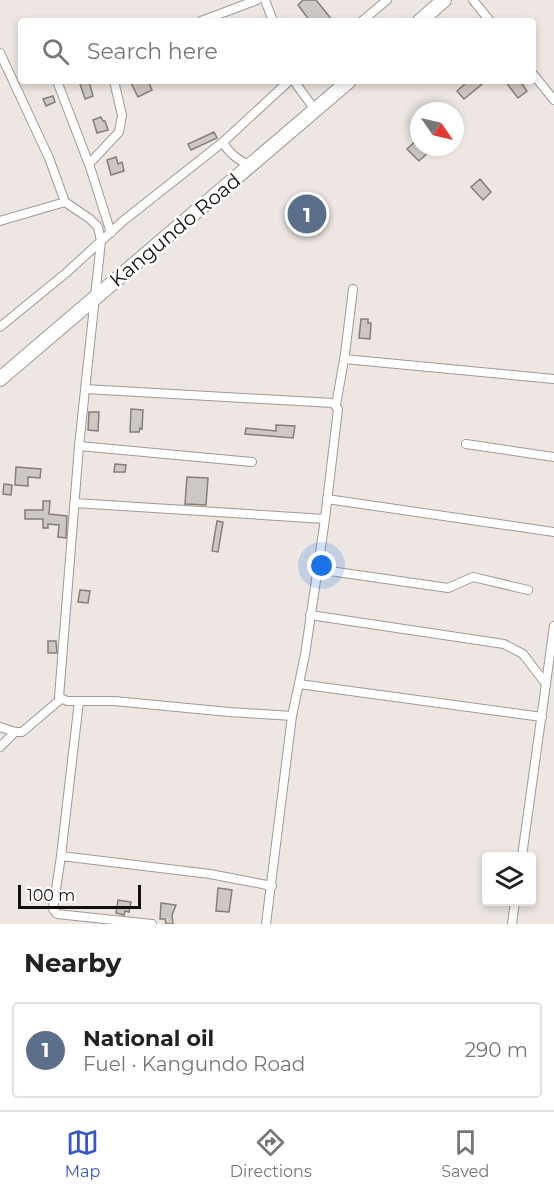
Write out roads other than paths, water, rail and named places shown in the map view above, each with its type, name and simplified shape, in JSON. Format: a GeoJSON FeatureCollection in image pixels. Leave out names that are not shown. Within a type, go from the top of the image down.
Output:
{"type":"FeatureCollection","features":[{"type":"Feature","properties":{"kind":"highway"},"geometry":{"type":"LineString","coordinates":[[422,18],[430,8],[444,0]]}},
{"type":"Feature","properties":{"kind":"highway","name":"Kangundo Road"},"geometry":{"type":"LineString","coordinates":[[0,379],[345,84]]}},
{"type":"Feature","properties":{"kind":"street"},"geometry":{"type":"LineString","coordinates":[[209,18],[257,0]]}},
{"type":"Feature","properties":{"kind":"street"},"geometry":{"type":"LineString","coordinates":[[265,0],[272,18]]}},
{"type":"Feature","properties":{"kind":"street"},"geometry":{"type":"LineString","coordinates":[[366,18],[387,0]]}},
{"type":"Feature","properties":{"kind":"street"},"geometry":{"type":"LineString","coordinates":[[473,0],[488,18]]}},
{"type":"Feature","properties":{"kind":"street"},"geometry":{"type":"LineString","coordinates":[[0,53],[17,80]]}},
{"type":"Feature","properties":{"kind":"street"},"geometry":{"type":"LineString","coordinates":[[536,78],[554,100]]}},
{"type":"Feature","properties":{"kind":"street"},"geometry":{"type":"LineString","coordinates":[[19,84],[65,202],[98,227],[100,241],[79,446],[58,694],[61,699]]}},
{"type":"Feature","properties":{"kind":"street"},"geometry":{"type":"LineString","coordinates":[[58,84],[89,164],[111,233]]}},
{"type":"Feature","properties":{"kind":"street"},"geometry":{"type":"LineString","coordinates":[[89,164],[119,132],[122,115],[115,84]]}},
{"type":"Feature","properties":{"kind":"street"},"geometry":{"type":"LineString","coordinates":[[0,327],[66,273],[123,221],[223,142],[286,84]]}},
{"type":"Feature","properties":{"kind":"street"},"geometry":{"type":"LineString","coordinates":[[296,84],[315,110]]}},
{"type":"Feature","properties":{"kind":"street"},"geometry":{"type":"LineString","coordinates":[[223,142],[236,158],[250,166]]}},
{"type":"Feature","properties":{"kind":"street"},"geometry":{"type":"LineString","coordinates":[[0,221],[65,202]]}},
{"type":"Feature","properties":{"kind":"street"},"geometry":{"type":"LineString","coordinates":[[266,924],[292,716],[305,655],[325,519],[338,409],[336,405],[353,290]]}},
{"type":"Feature","properties":{"kind":"street"},"geometry":{"type":"LineString","coordinates":[[344,359],[554,379]]}},
{"type":"Feature","properties":{"kind":"street"},"geometry":{"type":"LineString","coordinates":[[85,389],[333,403],[336,405]]}},
{"type":"Feature","properties":{"kind":"street"},"geometry":{"type":"LineString","coordinates":[[466,444],[554,457]]}},
{"type":"Feature","properties":{"kind":"street"},"geometry":{"type":"LineString","coordinates":[[79,446],[189,454],[252,462]]}},
{"type":"Feature","properties":{"kind":"street"},"geometry":{"type":"LineString","coordinates":[[327,499],[554,532]]}},
{"type":"Feature","properties":{"kind":"street"},"geometry":{"type":"LineString","coordinates":[[75,504],[325,519]]}},
{"type":"Feature","properties":{"kind":"street"},"geometry":{"type":"LineString","coordinates":[[316,569],[448,588],[473,577],[528,590]]}},
{"type":"Feature","properties":{"kind":"street"},"geometry":{"type":"LineString","coordinates":[[310,615],[504,644],[523,654],[546,684]]}},
{"type":"Feature","properties":{"kind":"street"},"geometry":{"type":"LineString","coordinates":[[523,852],[546,684],[552,661],[554,626]]}},
{"type":"Feature","properties":{"kind":"street"},"geometry":{"type":"LineString","coordinates":[[299,684],[542,717]]}},
{"type":"Feature","properties":{"kind":"street"},"geometry":{"type":"LineString","coordinates":[[0,727],[22,732],[61,699],[114,701],[292,716]]}},
{"type":"Feature","properties":{"kind":"street"},"geometry":{"type":"LineString","coordinates":[[79,701],[53,909],[57,914],[152,924]]}},
{"type":"Feature","properties":{"kind":"street"},"geometry":{"type":"LineString","coordinates":[[0,747],[15,732]]}},
{"type":"Feature","properties":{"kind":"street"},"geometry":{"type":"LineString","coordinates":[[61,856],[210,874],[272,886]]}},
{"type":"Feature","properties":{"kind":"street"},"geometry":{"type":"LineString","coordinates":[[512,924],[514,906]]}},
{"type":"Feature","properties":{"kind":"place","name":"National oil"},"geometry":{"type":"Point","coordinates":[307,214]}}]}
